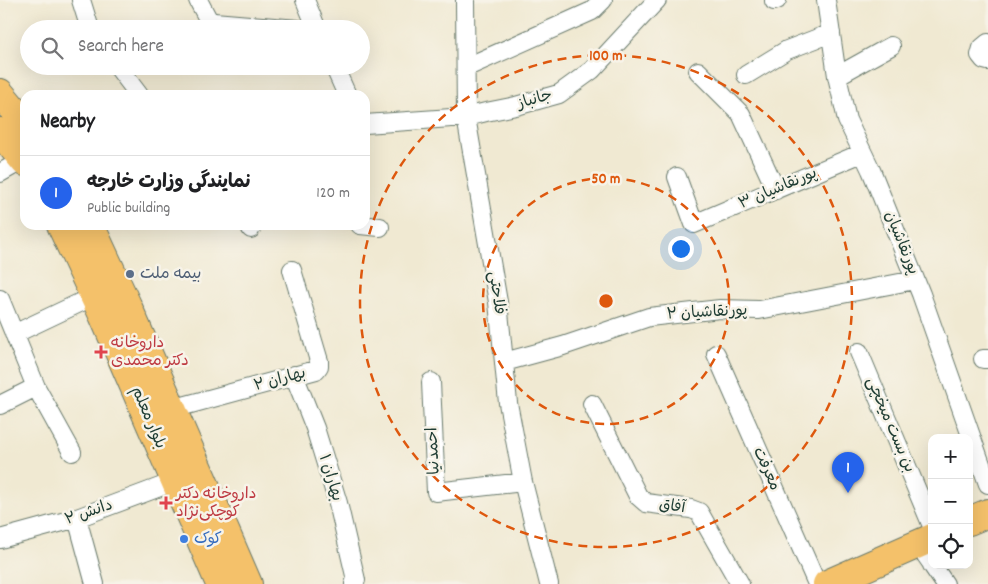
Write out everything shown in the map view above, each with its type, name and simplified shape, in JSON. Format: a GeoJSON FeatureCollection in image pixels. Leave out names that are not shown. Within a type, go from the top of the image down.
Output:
{"type":"FeatureCollection","features":[{"type":"Feature","properties":{"kind":"main road"},"geometry":{"type":"LineString","coordinates":[[0,93],[20,117]]}},
{"type":"Feature","properties":{"kind":"main road"},"geometry":{"type":"LineString","coordinates":[[0,132],[18,163]]}},
{"type":"Feature","properties":{"kind":"main road","name":"بلوار معلم"},"geometry":{"type":"LineString","coordinates":[[64,230],[220,584]]}},
{"type":"Feature","properties":{"kind":"main road","name":"بلوار معلم"},"geometry":{"type":"LineString","coordinates":[[92,230],[248,584]]}},
{"type":"Feature","properties":{"kind":"main road"},"geometry":{"type":"LineString","coordinates":[[973,519],[988,513]]}},
{"type":"Feature","properties":{"kind":"main road"},"geometry":{"type":"LineString","coordinates":[[827,584],[928,547]]}},
{"type":"Feature","properties":{"kind":"street"},"geometry":{"type":"LineString","coordinates":[[81,0],[87,20]]}},
{"type":"Feature","properties":{"kind":"street"},"geometry":{"type":"LineString","coordinates":[[198,0],[210,20]]}},
{"type":"Feature","properties":{"kind":"street"},"geometry":{"type":"LineString","coordinates":[[305,0],[313,20]]}},
{"type":"Feature","properties":{"kind":"street","name":"فلاحتی"},"geometry":{"type":"LineString","coordinates":[[465,0],[466,118],[498,302],[508,403],[523,482],[549,584]]}},
{"type":"Feature","properties":{"kind":"street"},"geometry":{"type":"LineString","coordinates":[[467,67],[592,11],[603,0]]}},
{"type":"Feature","properties":{"kind":"street","name":"جانباز"},"geometry":{"type":"LineString","coordinates":[[370,124],[466,118],[559,94],[592,70],[657,0]]}},
{"type":"Feature","properties":{"kind":"street","name":"پورنقاشیان"},"geometry":{"type":"LineString","coordinates":[[826,0],[836,76],[847,120],[871,170],[915,280],[988,484]]}},
{"type":"Feature","properties":{"kind":"street"},"geometry":{"type":"LineString","coordinates":[[746,75],[787,50],[830,33]]}},
{"type":"Feature","properties":{"kind":"street"},"geometry":{"type":"LineString","coordinates":[[986,61],[980,55],[982,48],[988,43]]}},
{"type":"Feature","properties":{"kind":"street"},"geometry":{"type":"LineString","coordinates":[[836,76],[891,46]]}},
{"type":"Feature","properties":{"kind":"street"},"geometry":{"type":"LineString","coordinates":[[698,71],[741,114],[776,190]]}},
{"type":"Feature","properties":{"kind":"street"},"geometry":{"type":"LineString","coordinates":[[124,75],[134,90]]}},
{"type":"Feature","properties":{"kind":"street"},"geometry":{"type":"LineString","coordinates":[[338,75],[345,90]]}},
{"type":"Feature","properties":{"kind":"street","name":"پورنقاشیان ۳"},"geometry":{"type":"LineString","coordinates":[[677,177],[694,224],[862,153]]}},
{"type":"Feature","properties":{"kind":"street"},"geometry":{"type":"LineString","coordinates":[[370,226],[380,227]]}},
{"type":"Feature","properties":{"kind":"street","name":"بهاران ۲"},"geometry":{"type":"LineString","coordinates":[[172,409],[316,370],[320,366],[292,270]]}},
{"type":"Feature","properties":{"kind":"street","name":"پورنقاشیان ۲"},"geometry":{"type":"LineString","coordinates":[[504,362],[563,346],[648,316],[720,309],[759,310],[915,280]]}},
{"type":"Feature","properties":{"kind":"street"},"geometry":{"type":"LineString","coordinates":[[14,334],[94,296]]}},
{"type":"Feature","properties":{"kind":"street"},"geometry":{"type":"LineString","coordinates":[[0,299],[36,386],[72,452]]}},
{"type":"Feature","properties":{"kind":"street","name":"بن بست میخچی"},"geometry":{"type":"LineString","coordinates":[[859,352],[928,544]]}},
{"type":"Feature","properties":{"kind":"street","name":"معرفت"},"geometry":{"type":"LineString","coordinates":[[716,354],[817,584]]}},
{"type":"Feature","properties":{"kind":"street","name":"بهاران ۱"},"geometry":{"type":"LineString","coordinates":[[294,375],[315,428],[338,503],[356,580],[354,584]]}},
{"type":"Feature","properties":{"kind":"street","name":"احمدنیا"},"geometry":{"type":"LineString","coordinates":[[431,382],[436,492],[523,482]]}},
{"type":"Feature","properties":{"kind":"street"},"geometry":{"type":"LineString","coordinates":[[0,405],[36,386]]}},
{"type":"Feature","properties":{"kind":"street","name":"آفاق"},"geometry":{"type":"LineString","coordinates":[[592,404],[638,496],[646,503],[691,508],[699,512],[740,584]]}},
{"type":"Feature","properties":{"kind":"street","name":"دانش ۲"},"geometry":{"type":"LineString","coordinates":[[0,539],[78,518],[176,482]]}},
{"type":"Feature","properties":{"kind":"street"},"geometry":{"type":"LineString","coordinates":[[78,518],[95,584]]}},
{"type":"Feature","properties":{"kind":"street","name":"بن بست میخچی"},"geometry":{"type":"LineString","coordinates":[[939,569],[945,584]]}},
{"type":"Feature","properties":{"kind":"place","name":"بیمه ملت"},"geometry":{"type":"Point","coordinates":[130,274]}},
{"type":"Feature","properties":{"kind":"place","name":"داروخانه دکتر محمدی"},"geometry":{"type":"Point","coordinates":[101,352]}},
{"type":"Feature","properties":{"kind":"place","name":"نمایندگی وزارت خارجه"},"geometry":{"type":"Point","coordinates":[848,493]}},
{"type":"Feature","properties":{"kind":"place","name":"داروخانه دکتر کوچکی‌نژاد"},"geometry":{"type":"Point","coordinates":[166,503]}},
{"type":"Feature","properties":{"kind":"place","name":"کوک"},"geometry":{"type":"Point","coordinates":[184,539]}}]}
